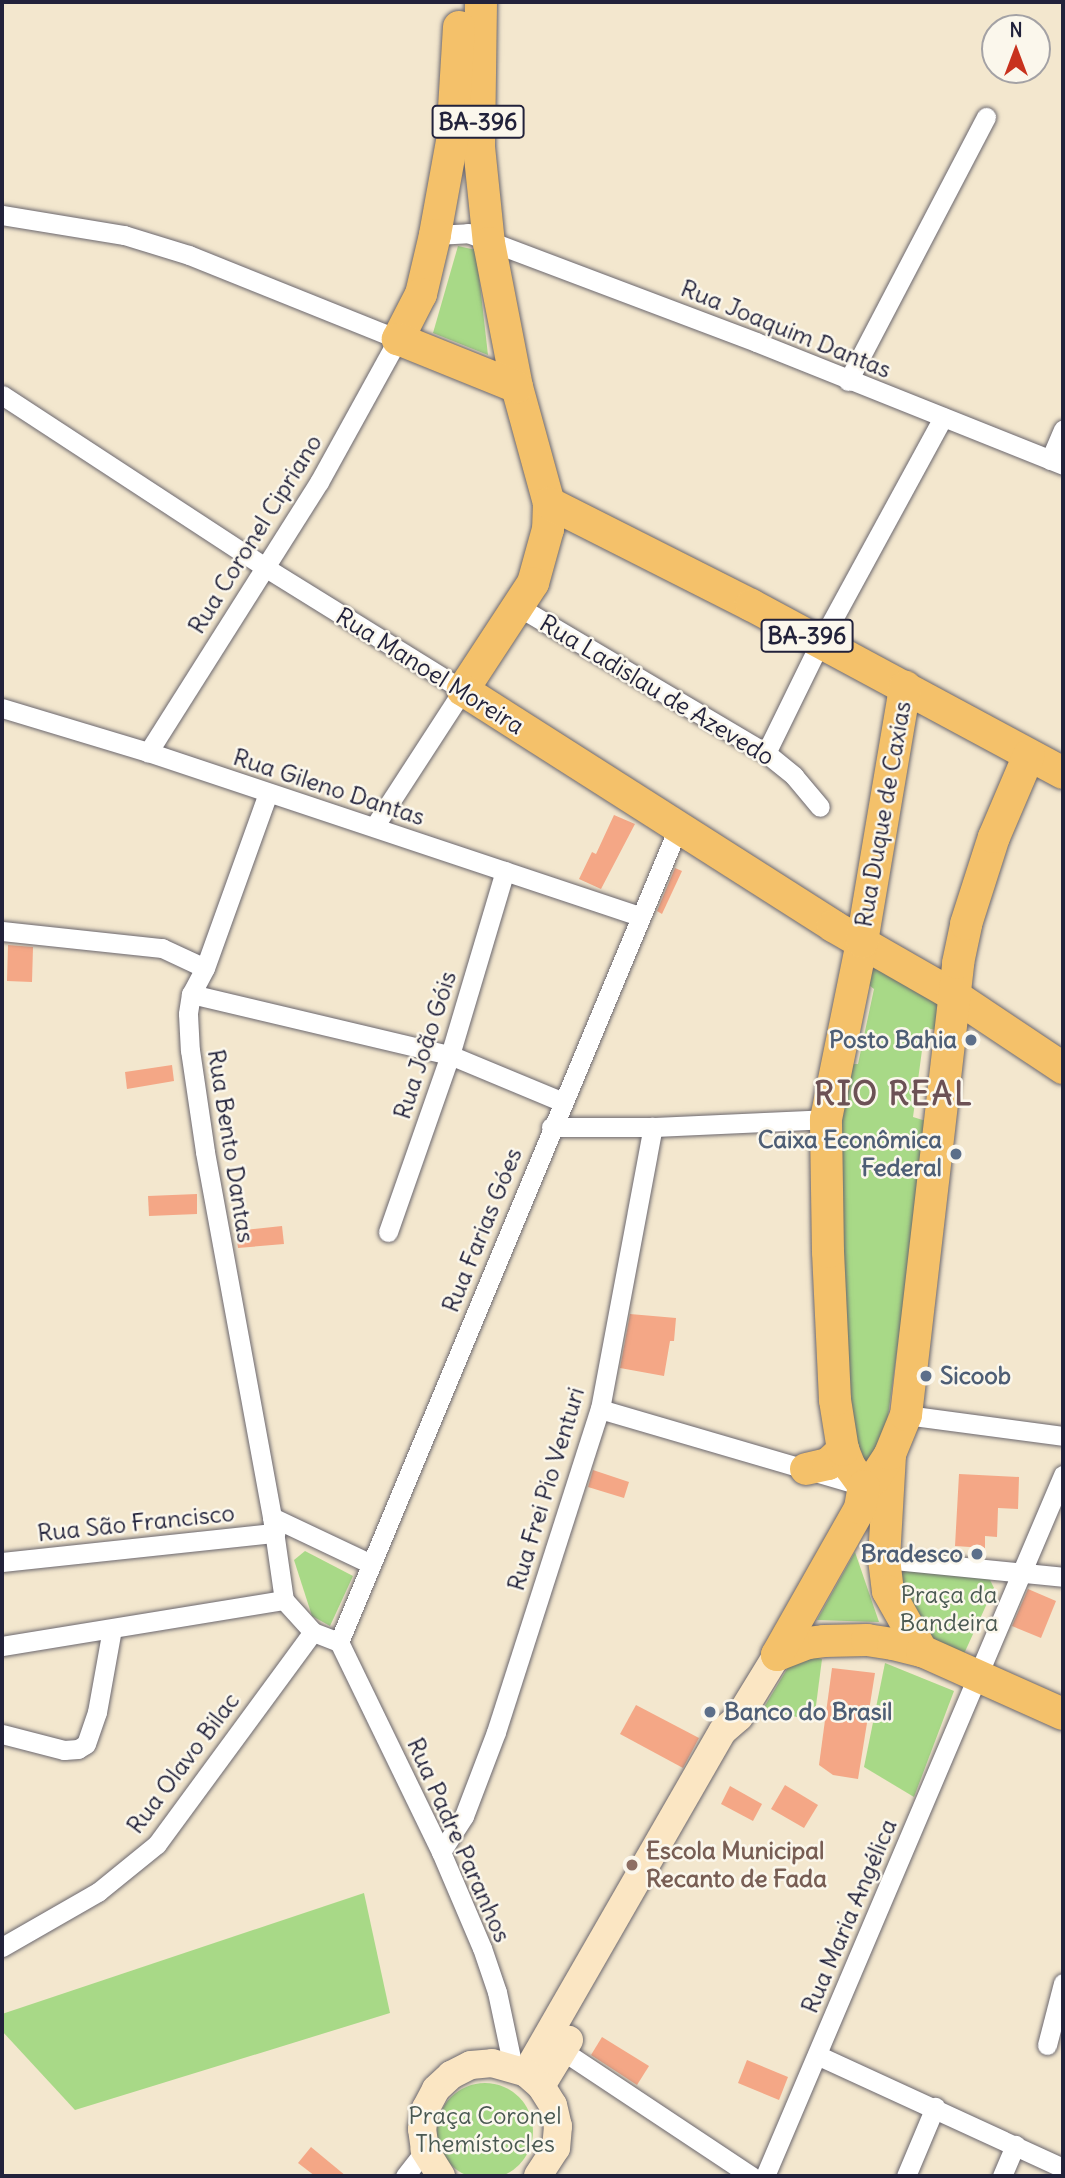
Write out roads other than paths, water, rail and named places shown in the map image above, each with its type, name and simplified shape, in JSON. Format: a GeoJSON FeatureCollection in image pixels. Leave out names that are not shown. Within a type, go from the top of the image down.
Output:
{"type":"FeatureCollection","features":[{"type":"Feature","properties":{"kind":"main road","name":"BA-396"},"geometry":{"type":"LineString","coordinates":[[398,339],[421,294],[435,235],[452,141],[461,2]]}},
{"type":"Feature","properties":{"kind":"main road","name":"BA-396"},"geometry":{"type":"LineString","coordinates":[[463,690],[519,607],[541,563],[548,528],[549,503],[517,387],[489,243],[479,147],[481,2]]}},
{"type":"Feature","properties":{"kind":"main road"},"geometry":{"type":"LineString","coordinates":[[398,339],[517,387]]}},
{"type":"Feature","properties":{"kind":"main road","name":"BA-396"},"geometry":{"type":"LineString","coordinates":[[549,503],[905,687],[1063,773]]}},
{"type":"Feature","properties":{"kind":"main road","name":"Rua Duque de Caxias"},"geometry":{"type":"LineString","coordinates":[[888,1591],[876,1576],[862,1497],[843,1450],[835,1400],[830,1310],[826,1119],[862,942],[905,687]]}},
{"type":"Feature","properties":{"kind":"main road","name":"Rua Manoel Moreira"},"geometry":{"type":"LineString","coordinates":[[463,690],[678,828],[955,996]]}},
{"type":"Feature","properties":{"kind":"main road"},"geometry":{"type":"LineString","coordinates":[[777,1655],[862,1497],[890,1454],[906,1415],[955,996],[966,924],[1004,807],[1029,755]]}},
{"type":"Feature","properties":{"kind":"main road"},"geometry":{"type":"LineString","coordinates":[[955,996],[1063,1068]]}},
{"type":"Feature","properties":{"kind":"main road"},"geometry":{"type":"LineString","coordinates":[[806,1469],[828,1464],[843,1450]]}},
{"type":"Feature","properties":{"kind":"main road"},"geometry":{"type":"LineString","coordinates":[[890,1454],[884,1559],[888,1591],[922,1651]]}},
{"type":"Feature","properties":{"kind":"main road"},"geometry":{"type":"LineString","coordinates":[[777,1655],[808,1643],[848,1639],[922,1651],[1063,1714]]}},
{"type":"Feature","properties":{"kind":"street"},"geometry":{"type":"LineString","coordinates":[[848,380],[986,117]]}},
{"type":"Feature","properties":{"kind":"street"},"geometry":{"type":"LineString","coordinates":[[2,215],[124,235],[150,243],[398,339]]}},
{"type":"Feature","properties":{"kind":"street","name":"Rua Joaquim Dantas"},"geometry":{"type":"LineString","coordinates":[[435,235],[458,232],[489,243],[756,342],[1057,463]]}},
{"type":"Feature","properties":{"kind":"street","name":"Rua Coronel Cipriano"},"geometry":{"type":"LineString","coordinates":[[148,752],[319,482],[398,339]]}},
{"type":"Feature","properties":{"kind":"street","name":"Rua Manoel Moreira"},"geometry":{"type":"LineString","coordinates":[[2,395],[264,566],[463,690]]}},
{"type":"Feature","properties":{"kind":"street"},"geometry":{"type":"LineString","coordinates":[[766,753],[820,643],[943,417]]}},
{"type":"Feature","properties":{"kind":"street"},"geometry":{"type":"LineString","coordinates":[[1057,463],[1063,430]]}},
{"type":"Feature","properties":{"kind":"street","name":"Rua Ladislau de Azevedo"},"geometry":{"type":"LineString","coordinates":[[519,607],[766,753],[794,776],[820,807]]}},
{"type":"Feature","properties":{"kind":"street"},"geometry":{"type":"LineString","coordinates":[[374,827],[463,690]]}},
{"type":"Feature","properties":{"kind":"street","name":"Rua Gileno Dantas"},"geometry":{"type":"LineString","coordinates":[[2,708],[148,752],[639,916]]}},
{"type":"Feature","properties":{"kind":"street","name":"Rua Bento Dantas"},"geometry":{"type":"LineString","coordinates":[[268,793],[205,968],[191,994],[188,1014],[190,1050],[205,1152],[273,1525],[284,1600]]}},
{"type":"Feature","properties":{"kind":"street","name":"Rua Farias Góes"},"geometry":{"type":"LineString","coordinates":[[339,1642],[551,1127],[678,828]]}},
{"type":"Feature","properties":{"kind":"street","name":"Rua João Góis"},"geometry":{"type":"LineString","coordinates":[[388,1231],[450,1055],[505,872]]}},
{"type":"Feature","properties":{"kind":"street"},"geometry":{"type":"LineString","coordinates":[[2,932],[163,948],[205,968]]}},
{"type":"Feature","properties":{"kind":"street"},"geometry":{"type":"LineString","coordinates":[[191,994],[450,1055],[563,1102]]}},
{"type":"Feature","properties":{"kind":"street"},"geometry":{"type":"LineString","coordinates":[[551,1127],[653,1127],[826,1119]]}},
{"type":"Feature","properties":{"kind":"street","name":"Rua Frei Pio Venturi"},"geometry":{"type":"LineString","coordinates":[[441,1852],[464,1816],[496,1732],[600,1409],[653,1127]]}},
{"type":"Feature","properties":{"kind":"street"},"geometry":{"type":"LineString","coordinates":[[600,1409],[806,1469],[862,1497]]}},
{"type":"Feature","properties":{"kind":"street"},"geometry":{"type":"LineString","coordinates":[[906,1415],[1063,1436]]}},
{"type":"Feature","properties":{"kind":"street"},"geometry":{"type":"LineString","coordinates":[[977,1676],[1063,1475]]}},
{"type":"Feature","properties":{"kind":"street"},"geometry":{"type":"LineString","coordinates":[[273,1525],[371,1563]]}},
{"type":"Feature","properties":{"kind":"street","name":"Rua São Francisco"},"geometry":{"type":"LineString","coordinates":[[2,1562],[273,1525]]}},
{"type":"Feature","properties":{"kind":"street"},"geometry":{"type":"LineString","coordinates":[[884,1559],[1063,1577]]}},
{"type":"Feature","properties":{"kind":"street"},"geometry":{"type":"LineString","coordinates":[[2,1646],[284,1600],[313,1632],[339,1642]]}},
{"type":"Feature","properties":{"kind":"street"},"geometry":{"type":"LineString","coordinates":[[2,1734],[64,1750],[78,1749],[86,1744],[97,1712],[111,1629]]}},
{"type":"Feature","properties":{"kind":"street","name":"Rua Olavo Bilac"},"geometry":{"type":"LineString","coordinates":[[2,1947],[98,1892],[156,1844],[313,1632]]}},
{"type":"Feature","properties":{"kind":"street","name":"Rua Padre Paranhos"},"geometry":{"type":"LineString","coordinates":[[339,1642],[441,1852],[493,1981],[527,2075]]}},
{"type":"Feature","properties":{"kind":"street"},"geometry":{"type":"LineString","coordinates":[[527,2075],[554,2045],[723,1731],[739,1717],[777,1655]]}},
{"type":"Feature","properties":{"kind":"street","name":"Rua Maria Angélica"},"geometry":{"type":"LineString","coordinates":[[765,2176],[977,1676]]}},
{"type":"Feature","properties":{"kind":"street"},"geometry":{"type":"LineString","coordinates":[[1047,2045],[1059,2018],[1063,1983]]}},
{"type":"Feature","properties":{"kind":"street"},"geometry":{"type":"LineString","coordinates":[[554,2045],[751,2176]]}},
{"type":"Feature","properties":{"kind":"street"},"geometry":{"type":"LineString","coordinates":[[817,2055],[1063,2168]]}},
{"type":"Feature","properties":{"kind":"street"},"geometry":{"type":"LineString","coordinates":[[405,2176],[433,2167],[422,2129],[426,2108],[436,2089],[451,2075],[471,2065],[492,2063],[527,2075],[553,2105],[558,2126],[555,2148],[546,2168],[538,2176]]}},
{"type":"Feature","properties":{"kind":"street"},"geometry":{"type":"LineString","coordinates":[[906,2176],[935,2107]]}},
{"type":"Feature","properties":{"kind":"street"},"geometry":{"type":"LineString","coordinates":[[1002,2176],[1015,2145]]}},
{"type":"Feature","properties":{"kind":"place","name":"Posto Bahia"},"geometry":{"type":"Point","coordinates":[971,1040]}},
{"type":"Feature","properties":{"kind":"place","name":"Caixa Econômica Federal"},"geometry":{"type":"Point","coordinates":[956,1154]}},
{"type":"Feature","properties":{"kind":"place","name":"Sicoob"},"geometry":{"type":"Point","coordinates":[926,1376]}},
{"type":"Feature","properties":{"kind":"place","name":"Bradesco"},"geometry":{"type":"Point","coordinates":[977,1554]}},
{"type":"Feature","properties":{"kind":"place","name":"Banco do Brasil"},"geometry":{"type":"Point","coordinates":[710,1712]}},
{"type":"Feature","properties":{"kind":"place","name":"Escola Municipal Recanto de Fada"},"geometry":{"type":"Point","coordinates":[632,1865]}},
{"type":"Feature","properties":{"kind":"district","name":"RIO REAL"},"geometry":{"type":"Point","coordinates":[894,1094]}},
{"type":"Feature","properties":{"kind":"park label","name":"Praça da Bandeira"},"geometry":{"type":"Point","coordinates":[949,1609]}},
{"type":"Feature","properties":{"kind":"park label","name":"Praça Coronel Themístocles"},"geometry":{"type":"Point","coordinates":[485,2130]}}]}
